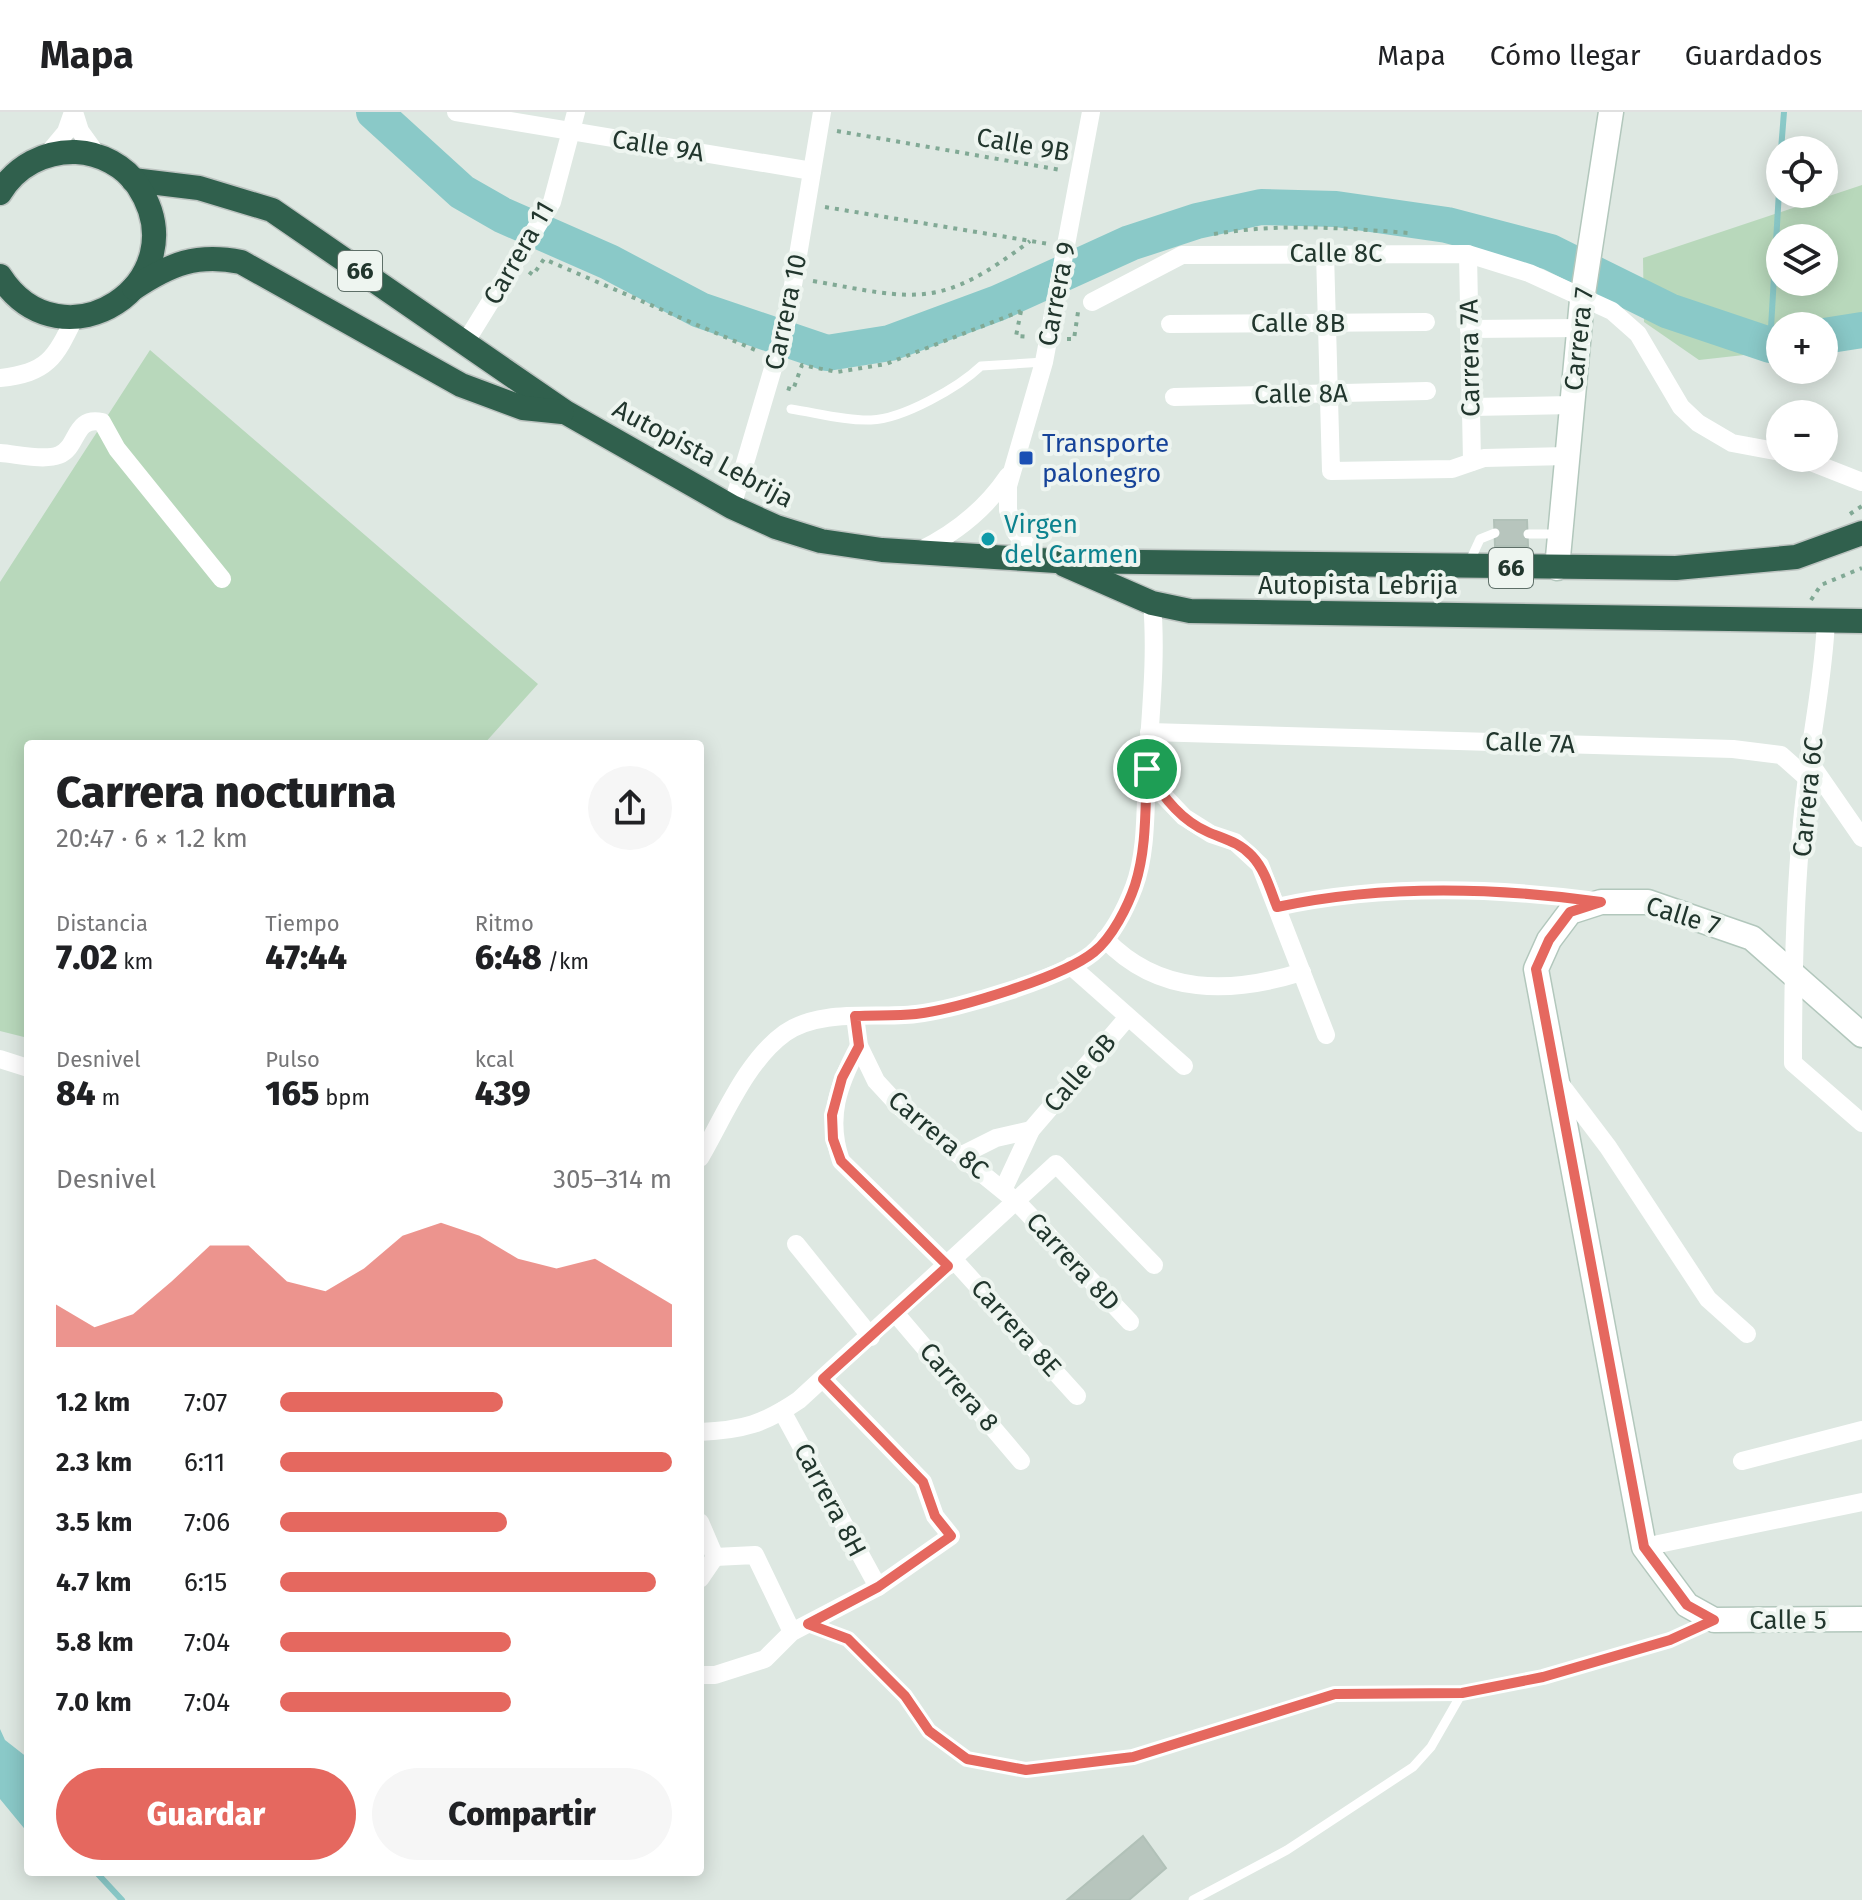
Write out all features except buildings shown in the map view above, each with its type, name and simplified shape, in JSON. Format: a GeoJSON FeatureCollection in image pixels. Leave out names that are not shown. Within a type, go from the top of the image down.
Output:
{"type":"FeatureCollection","features":[{"type":"Feature","properties":{"kind":"highway"},"geometry":{"type":"LineString","coordinates":[[2,188],[24,166],[46,156],[72,152],[98,156],[133,180],[147,199],[153,222],[154,246],[147,268],[134,288]]}},
{"type":"Feature","properties":{"kind":"highway","name":"Autopista Lebrija"},"geometry":{"type":"LineString","coordinates":[[133,180],[199,188],[272,210],[565,412],[732,507],[776,527],[821,541],[916,552],[1048,560],[1557,568],[1749,564],[1796,557],[1862,533]]}},
{"type":"Feature","properties":{"kind":"highway","name":"Autopista Lebrija"},"geometry":{"type":"LineString","coordinates":[[75,317],[108,309],[169,265],[200,258],[241,262],[461,385],[523,408],[565,412]]}},
{"type":"Feature","properties":{"kind":"highway"},"geometry":{"type":"LineString","coordinates":[[0,276],[26,304]]}},
{"type":"Feature","properties":{"kind":"highway"},"geometry":{"type":"LineString","coordinates":[[0,298],[50,314],[75,317]]}},
{"type":"Feature","properties":{"kind":"highway","name":"Autopista Lebrija"},"geometry":{"type":"LineString","coordinates":[[1048,560],[1152,603],[1190,611],[1862,621]]}},
{"type":"Feature","properties":{"kind":"street"},"geometry":{"type":"LineString","coordinates":[[46,156],[66,132],[74,112]]}},
{"type":"Feature","properties":{"kind":"street"},"geometry":{"type":"LineString","coordinates":[[74,112],[80,131],[98,156]]}},
{"type":"Feature","properties":{"kind":"street","name":"Calle 9A"},"geometry":{"type":"LineString","coordinates":[[456,112],[812,171]]}},
{"type":"Feature","properties":{"kind":"street","name":"Carrera 11"},"geometry":{"type":"LineString","coordinates":[[465,343],[552,202],[576,112]]}},
{"type":"Feature","properties":{"kind":"street","name":"Carrera 9"},"geometry":{"type":"LineString","coordinates":[[1048,560],[1023,543],[1011,522],[1007,498],[1010,474],[1044,362],[1091,112]]}},
{"type":"Feature","properties":{"kind":"street","name":"Carrera 7"},"geometry":{"type":"LineString","coordinates":[[1557,568],[1583,293],[1595,219],[1605,113]]}},
{"type":"Feature","properties":{"kind":"street","name":"Carrera 10"},"geometry":{"type":"LineString","coordinates":[[732,507],[773,378],[787,321],[820,120]]}},
{"type":"Feature","properties":{"kind":"street"},"geometry":{"type":"LineString","coordinates":[[1325,253],[1331,471],[1452,469],[1484,458],[1568,456]]}},
{"type":"Feature","properties":{"kind":"street","name":"Calle 8C"},"geometry":{"type":"LineString","coordinates":[[1092,302],[1182,255],[1468,254],[1583,293],[1612,311],[1638,334],[1681,407],[1698,423],[1732,443],[1766,449]]}},
{"type":"Feature","properties":{"kind":"street","name":"Carrera 7A"},"geometry":{"type":"LineString","coordinates":[[1468,254],[1472,462]]}},
{"type":"Feature","properties":{"kind":"street"},"geometry":{"type":"LineString","coordinates":[[0,378],[35,372],[48,363],[75,317]]}},
{"type":"Feature","properties":{"kind":"street","name":"Calle 8B"},"geometry":{"type":"LineString","coordinates":[[1170,324],[1426,322]]}},
{"type":"Feature","properties":{"kind":"street"},"geometry":{"type":"LineString","coordinates":[[1469,329],[1580,328]]}},
{"type":"Feature","properties":{"kind":"street","name":"Calle 8A"},"geometry":{"type":"LineString","coordinates":[[1174,397],[1427,391]]}},
{"type":"Feature","properties":{"kind":"street"},"geometry":{"type":"LineString","coordinates":[[1471,407],[1572,405]]}},
{"type":"Feature","properties":{"kind":"street"},"geometry":{"type":"LineString","coordinates":[[0,453],[57,456],[66,451],[78,428],[86,423],[102,422],[117,449],[222,579]]}},
{"type":"Feature","properties":{"kind":"street"},"geometry":{"type":"LineString","coordinates":[[1837,472],[1862,482]]}},
{"type":"Feature","properties":{"kind":"street","name":"Carrera 9"},"geometry":{"type":"LineString","coordinates":[[916,552],[939,541],[979,512],[1010,474]]}},
{"type":"Feature","properties":{"kind":"street"},"geometry":{"type":"LineString","coordinates":[[704,1151],[759,1057],[787,1032],[821,1020],[915,1014],[963,1005],[1071,966],[1097,951],[1135,885],[1143,844],[1152,603]]}},
{"type":"Feature","properties":{"kind":"street","name":"Carrera 6C"},"geometry":{"type":"LineString","coordinates":[[1826,620],[1824,663],[1807,778],[1793,975],[1793,1063],[1862,1123]]}},
{"type":"Feature","properties":{"kind":"street","name":"Calle 7A"},"geometry":{"type":"LineString","coordinates":[[1149,732],[1733,749],[1781,755],[1807,778],[1815,770],[1862,838]]}},
{"type":"Feature","properties":{"kind":"street"},"geometry":{"type":"LineString","coordinates":[[1147,769],[1163,795],[1184,817],[1211,834],[1235,842],[1253,857],[1277,907],[1326,1035]]}},
{"type":"Feature","properties":{"kind":"street","name":"Calle 7"},"geometry":{"type":"LineString","coordinates":[[1277,907],[1341,895],[1425,889],[1544,894],[1601,902],[1648,902],[1752,938],[1862,1035]]}},
{"type":"Feature","properties":{"kind":"street"},"geometry":{"type":"LineString","coordinates":[[1601,902],[1570,912],[1549,940],[1536,969],[1644,1547],[1687,1605],[1714,1620]]}},
{"type":"Feature","properties":{"kind":"street"},"geometry":{"type":"LineString","coordinates":[[1105,939],[1135,966],[1188,986],[1249,985],[1302,972]]}},
{"type":"Feature","properties":{"kind":"street"},"geometry":{"type":"LineString","coordinates":[[1071,966],[1184,1066]]}},
{"type":"Feature","properties":{"kind":"street","name":"Carrera 8C"},"geometry":{"type":"LineString","coordinates":[[855,1016],[859,1046],[876,1081],[900,1107],[1010,1196]]}},
{"type":"Feature","properties":{"kind":"street","name":"Calle 6B"},"geometry":{"type":"LineString","coordinates":[[1010,1196],[1031,1130],[1128,1017]]}},
{"type":"Feature","properties":{"kind":"street"},"geometry":{"type":"LineString","coordinates":[[859,1046],[842,1078],[832,1115],[833,1139],[841,1161],[951,1263]]}},
{"type":"Feature","properties":{"kind":"street"},"geometry":{"type":"LineString","coordinates":[[0,1059],[24,1067]]}},
{"type":"Feature","properties":{"kind":"street"},"geometry":{"type":"LineString","coordinates":[[1554,1075],[1608,1147],[1708,1299],[1747,1334]]}},
{"type":"Feature","properties":{"kind":"street","name":"Calle 6B"},"geometry":{"type":"LineString","coordinates":[[962,1155],[996,1138],[1031,1130]]}},
{"type":"Feature","properties":{"kind":"street"},"geometry":{"type":"LineString","coordinates":[[704,1435],[766,1422],[782,1411],[871,1337],[951,1263],[1010,1196],[1056,1164],[1154,1265]]}},
{"type":"Feature","properties":{"kind":"street","name":"Carrera 8D"},"geometry":{"type":"LineString","coordinates":[[1010,1196],[1130,1322]]}},
{"type":"Feature","properties":{"kind":"street"},"geometry":{"type":"LineString","coordinates":[[796,1244],[871,1337]]}},
{"type":"Feature","properties":{"kind":"street","name":"Carrera 8E"},"geometry":{"type":"LineString","coordinates":[[951,1263],[1077,1396]]}},
{"type":"Feature","properties":{"kind":"street","name":"Carrera 8"},"geometry":{"type":"LineString","coordinates":[[896,1314],[1021,1461]]}},
{"type":"Feature","properties":{"kind":"street"},"geometry":{"type":"LineString","coordinates":[[704,1675],[715,1675],[765,1659],[800,1628],[878,1587],[951,1536],[935,1516],[923,1482],[823,1379]]}},
{"type":"Feature","properties":{"kind":"street","name":"Carrera 8H"},"geometry":{"type":"LineString","coordinates":[[782,1411],[878,1587]]}},
{"type":"Feature","properties":{"kind":"street"},"geometry":{"type":"LineString","coordinates":[[1742,1461],[1862,1430]]}},
{"type":"Feature","properties":{"kind":"street"},"geometry":{"type":"LineString","coordinates":[[1644,1547],[1862,1502]]}},
{"type":"Feature","properties":{"kind":"street"},"geometry":{"type":"LineString","coordinates":[[704,1531],[715,1557]]}},
{"type":"Feature","properties":{"kind":"street"},"geometry":{"type":"LineString","coordinates":[[704,1573],[715,1557],[755,1555],[800,1628]]}},
{"type":"Feature","properties":{"kind":"street","name":"Calle 5"},"geometry":{"type":"LineString","coordinates":[[1714,1620],[1862,1619]]}},
{"type":"Feature","properties":{"kind":"lane"},"geometry":{"type":"LineString","coordinates":[[791,409],[873,420],[926,402],[964,382],[981,366],[1044,362]]}},
{"type":"Feature","properties":{"kind":"lane"},"geometry":{"type":"LineString","coordinates":[[1467,567],[1480,539],[1495,533]]}},
{"type":"Feature","properties":{"kind":"lane"},"geometry":{"type":"LineString","coordinates":[[1528,534],[1561,534]]}},
{"type":"Feature","properties":{"kind":"lane"},"geometry":{"type":"LineString","coordinates":[[1193,1900],[1287,1850],[1413,1767],[1431,1747],[1462,1693],[1543,1677],[1670,1640],[1714,1620]]}},
{"type":"Feature","properties":{"kind":"path","name":"Calle 9B"},"geometry":{"type":"LineString","coordinates":[[820,120],[1080,173]]}},
{"type":"Feature","properties":{"kind":"path"},"geometry":{"type":"LineString","coordinates":[[807,204],[1030,241],[1065,252]]}},
{"type":"Feature","properties":{"kind":"path"},"geometry":{"type":"LineString","coordinates":[[795,278],[907,298],[940,293],[985,276],[1030,241]]}},
{"type":"Feature","properties":{"kind":"path"},"geometry":{"type":"LineString","coordinates":[[516,260],[533,275],[544,259],[649,307],[763,353],[754,377],[773,378],[793,390],[802,365],[837,372],[886,364],[1021,311]]}},
{"type":"Feature","properties":{"kind":"path"},"geometry":{"type":"LineString","coordinates":[[1849,512],[1862,506]]}},
{"type":"Feature","properties":{"kind":"path"},"geometry":{"type":"LineString","coordinates":[[1798,618],[1821,585],[1862,568]]}},
{"type":"Feature","properties":{"kind":"path"},"geometry":{"type":"LineString","coordinates":[[800,1628],[848,1639],[905,1696],[929,1731],[967,1759],[1026,1770],[1133,1757],[1335,1694],[1462,1693]]}},
{"type":"Feature","properties":{"kind":"green space"},"geometry":{"type":"Polygon","coordinates":[[[1862,185],[1862,341],[1838,344],[1838,312],[1766,312],[1766,353],[1699,360],[1644,322],[1643,258],[1793,208],[1838,208],[1838,193],[1862,185]]]}},
{"type":"Feature","properties":{"kind":"green space"},"geometry":{"type":"Polygon","coordinates":[[[150,350],[538,684],[488,740],[24,740],[24,1037],[0,1031],[0,582],[150,350]]]}},
{"type":"Feature","properties":{"kind":"water"},"geometry":{"type":"Polygon","coordinates":[[[0,1729],[5,1740],[24,1755],[24,1828],[0,1799],[0,1729]]]}},
{"type":"Feature","properties":{"kind":"waterway"},"geometry":{"type":"LineString","coordinates":[[374,112],[462,192],[502,215],[609,262],[700,310],[827,353],[890,343],[998,303],[1130,243],[1197,221],[1261,207],[1336,209],[1447,225],[1550,252],[1669,311],[1766,344]]}},
{"type":"Feature","properties":{"kind":"waterway"},"geometry":{"type":"LineString","coordinates":[[1782,136],[1784,112]]}},
{"type":"Feature","properties":{"kind":"waterway"},"geometry":{"type":"LineString","coordinates":[[1772,312],[1778,208]]}},
{"type":"Feature","properties":{"kind":"waterway"},"geometry":{"type":"LineString","coordinates":[[1838,334],[1862,330]]}},
{"type":"Feature","properties":{"kind":"waterway"},"geometry":{"type":"LineString","coordinates":[[100,1876],[122,1900]]}},
{"type":"Feature","properties":{"kind":"place","name":"Transporte palonegro"},"geometry":{"type":"Point","coordinates":[1026,458]}},
{"type":"Feature","properties":{"kind":"place","name":"Virgen del Carmen"},"geometry":{"type":"Point","coordinates":[988,539]}},
{"type":"Feature","properties":{"kind":"route"},"geometry":{"type":"LineString","coordinates":[[1147,769],[1163,795],[1184,817],[1211,834],[1235,842],[1253,857],[1265,875],[1277,907],[1341,895],[1425,889],[1544,894],[1601,902],[1570,912],[1549,940],[1536,969],[1549,1052],[1644,1547],[1687,1605],[1714,1620],[1670,1640],[1543,1677],[1462,1693],[1335,1694],[1133,1757],[1026,1770],[967,1759],[929,1731],[905,1696],[848,1639],[808,1624],[878,1587],[951,1536],[935,1516],[923,1482],[823,1379],[948,1266],[841,1161],[833,1139],[832,1115],[842,1078],[859,1046],[855,1016],[915,1014],[963,1005],[1071,966],[1097,951],[1118,921],[1135,885],[1143,844],[1147,769]]}}]}
